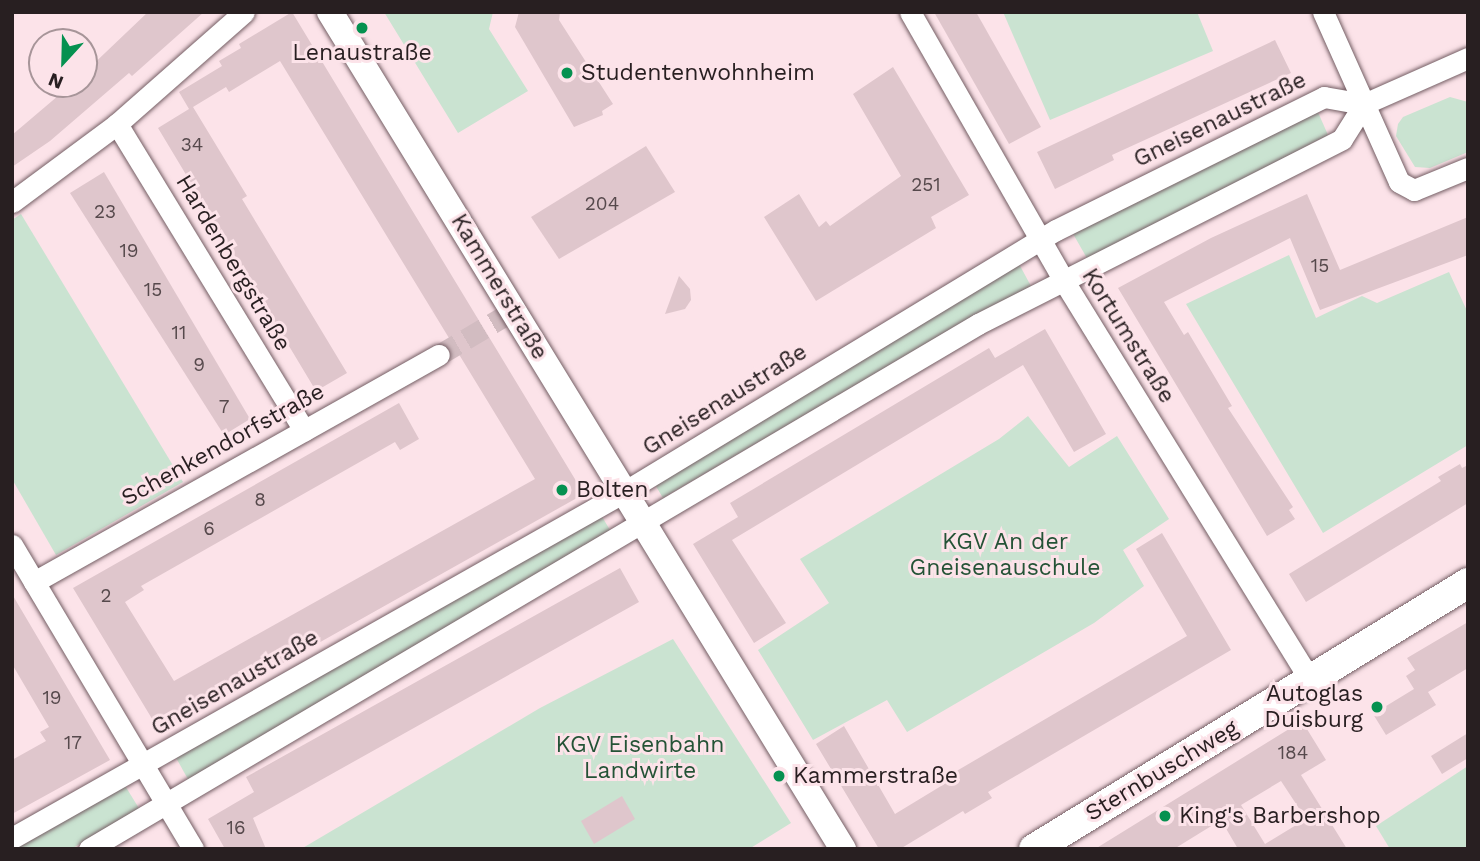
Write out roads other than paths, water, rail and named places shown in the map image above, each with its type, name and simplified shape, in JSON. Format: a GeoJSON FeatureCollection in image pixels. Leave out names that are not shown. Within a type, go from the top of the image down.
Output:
{"type":"FeatureCollection","features":[{"type":"Feature","properties":{"kind":"main road","name":"Sternbuschweg"},"geometry":{"type":"LineString","coordinates":[[1034,849],[1468,583]]}},
{"type":"Feature","properties":{"kind":"street"},"geometry":{"type":"LineString","coordinates":[[12,202],[117,124],[244,12]]}},
{"type":"Feature","properties":{"kind":"street","name":"Kammerstraße"},"geometry":{"type":"LineString","coordinates":[[330,12],[843,849]]}},
{"type":"Feature","properties":{"kind":"street","name":"Kortumstraße"},"geometry":{"type":"LineString","coordinates":[[910,12],[1065,283],[1311,681]]}},
{"type":"Feature","properties":{"kind":"street"},"geometry":{"type":"LineString","coordinates":[[1324,12],[1399,182],[1414,190],[1468,168]]}},
{"type":"Feature","properties":{"kind":"street"},"geometry":{"type":"LineString","coordinates":[[89,849],[641,520],[978,324],[1065,283],[1342,139],[1364,104],[1467,60]]}},
{"type":"Feature","properties":{"kind":"street","name":"Gneisenaustraße"},"geometry":{"type":"LineString","coordinates":[[12,838],[624,492],[1040,238],[1324,97],[1364,104]]}},
{"type":"Feature","properties":{"kind":"street","name":"Hardenbergstraße"},"geometry":{"type":"LineString","coordinates":[[117,124],[304,430]]}},
{"type":"Feature","properties":{"kind":"street","name":"Schenkendorfstraße"},"geometry":{"type":"LineString","coordinates":[[34,582],[439,355]]}},
{"type":"Feature","properties":{"kind":"street"},"geometry":{"type":"LineString","coordinates":[[12,545],[146,763],[193,849]]}},
{"type":"Feature","properties":{"kind":"tunnel"},"geometry":{"type":"LineString","coordinates":[[439,355],[513,311]]}},
{"type":"Feature","properties":{"kind":"place","name":"Lenaustraße"},"geometry":{"type":"Point","coordinates":[362,28]}},
{"type":"Feature","properties":{"kind":"place","name":"Studentenwohnheim"},"geometry":{"type":"Point","coordinates":[567,73]}},
{"type":"Feature","properties":{"kind":"place","name":"Bolten"},"geometry":{"type":"Point","coordinates":[562,490]}},
{"type":"Feature","properties":{"kind":"place","name":"Autoglas Duisburg"},"geometry":{"type":"Point","coordinates":[1377,707]}},
{"type":"Feature","properties":{"kind":"place","name":"Kammerstraße"},"geometry":{"type":"Point","coordinates":[779,776]}},
{"type":"Feature","properties":{"kind":"place","name":"King's Barbershop"},"geometry":{"type":"Point","coordinates":[1165,816]}},
{"type":"Feature","properties":{"kind":"park label","name":"KGV An der Gneisenauschule"},"geometry":{"type":"Point","coordinates":[1005,555]}},
{"type":"Feature","properties":{"kind":"park label","name":"KGV Eisenbahn Landwirte"},"geometry":{"type":"Point","coordinates":[640,758]}}]}
